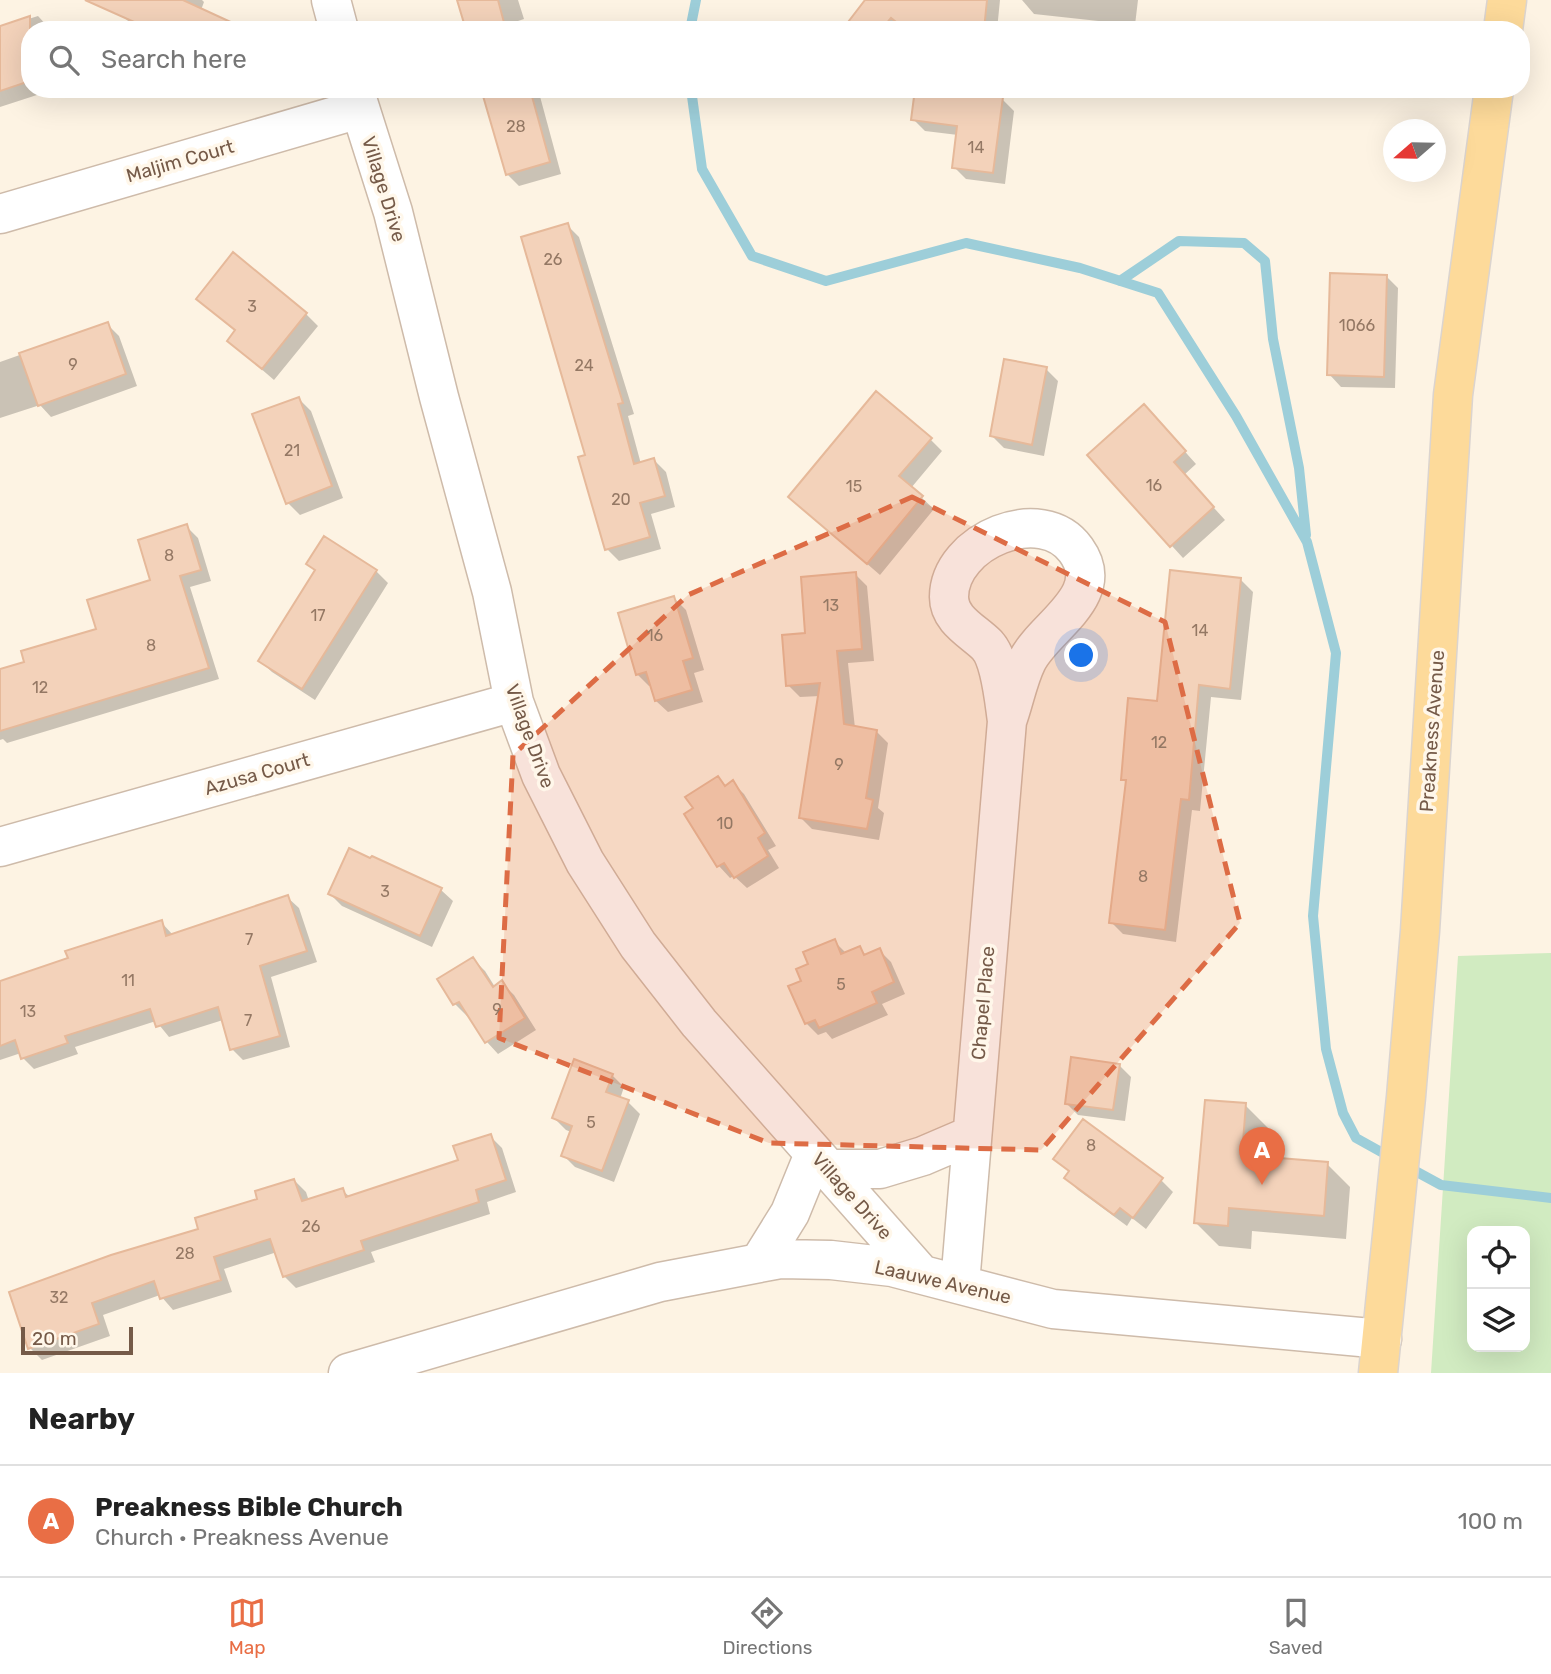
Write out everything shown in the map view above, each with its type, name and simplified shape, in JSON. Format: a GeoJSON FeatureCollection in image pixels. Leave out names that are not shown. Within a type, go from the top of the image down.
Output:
{"type":"FeatureCollection","features":[{"type":"Feature","properties":{"kind":"main road"},"geometry":{"type":"LineString","coordinates":[[1504,21],[1507,0]]}},
{"type":"Feature","properties":{"kind":"main road","name":"Preakness Avenue"},"geometry":{"type":"LineString","coordinates":[[1380,1356],[1420,931],[1453,395],[1493,98]]}},
{"type":"Feature","properties":{"kind":"street"},"geometry":{"type":"LineString","coordinates":[[331,0],[337,21]]}},
{"type":"Feature","properties":{"kind":"street","name":"Maljim Court"},"geometry":{"type":"LineString","coordinates":[[0,214],[356,99]]}},
{"type":"Feature","properties":{"kind":"street","name":"Village Drive"},"geometry":{"type":"LineString","coordinates":[[356,99],[393,212],[439,397],[492,592],[514,702],[541,775],[585,862],[638,945],[699,1023],[921,1274]]}},
{"type":"Feature","properties":{"kind":"street","name":"Chapel Place"},"geometry":{"type":"LineString","coordinates":[[960,1284],[1007,721],[1028,659],[1077,603],[1085,581],[1083,560],[1071,543],[1059,535],[1035,529],[1009,531],[983,541],[963,558],[951,579],[948,600],[957,619],[989,647],[997,665],[1007,721]]}},
{"type":"Feature","properties":{"kind":"street","name":"Azusa Court"},"geometry":{"type":"LineString","coordinates":[[0,846],[514,702]]}},
{"type":"Feature","properties":{"kind":"street"},"geometry":{"type":"LineString","coordinates":[[759,1263],[821,1161],[880,1169],[923,1156],[972,1135]]}},
{"type":"Feature","properties":{"kind":"street","name":"Laauwe Avenue"},"geometry":{"type":"LineString","coordinates":[[348,1373],[660,1282],[780,1259],[831,1260],[892,1267],[1053,1309],[1380,1356]]}},
{"type":"Feature","properties":{"kind":"highlighted area"},"geometry":{"type":"Polygon","coordinates":[[[912,497],[1165,622],[1240,923],[1041,1150],[769,1143],[499,1038],[513,755],[688,595],[912,497]]]}},
{"type":"Feature","properties":{"kind":"green space"},"geometry":{"type":"Polygon","coordinates":[[[1551,953],[1551,1373],[1431,1373],[1458,956],[1551,953]]]}},
{"type":"Feature","properties":{"kind":"building"},"geometry":{"type":"Polygon","coordinates":[[[85,0],[183,0],[228,21],[132,21],[85,0]]]}},
{"type":"Feature","properties":{"kind":"building"},"geometry":{"type":"Polygon","coordinates":[[[457,0],[498,0],[504,21],[463,21],[457,0]]]}},
{"type":"Feature","properties":{"kind":"building"},"geometry":{"type":"Polygon","coordinates":[[[865,0],[987,0],[985,21],[895,21],[891,18],[888,21],[849,21],[865,0]]]}},
{"type":"Feature","properties":{"kind":"building"},"geometry":{"type":"Polygon","coordinates":[[[30,16],[30,21],[21,21],[21,84],[0,91],[0,26],[30,16]]]}},
{"type":"Feature","properties":{"kind":"building"},"geometry":{"type":"Polygon","coordinates":[[[484,98],[532,98],[550,162],[506,175],[484,98]]]}},
{"type":"Feature","properties":{"kind":"building"},"geometry":{"type":"Polygon","coordinates":[[[914,98],[1003,98],[993,173],[952,168],[957,126],[911,120],[914,98]]]}},
{"type":"Feature","properties":{"kind":"building"},"geometry":{"type":"Polygon","coordinates":[[[568,223],[623,403],[618,404],[634,464],[654,458],[665,496],[640,503],[650,537],[605,550],[578,457],[585,455],[521,237],[568,223]]]}},
{"type":"Feature","properties":{"kind":"building"},"geometry":{"type":"Polygon","coordinates":[[[233,252],[307,313],[262,369],[227,341],[235,330],[196,299],[233,252]]]}},
{"type":"Feature","properties":{"kind":"building"},"geometry":{"type":"Polygon","coordinates":[[[1330,273],[1387,275],[1384,377],[1327,375],[1330,273]]]}},
{"type":"Feature","properties":{"kind":"building"},"geometry":{"type":"Polygon","coordinates":[[[108,322],[126,374],[38,406],[19,353],[108,322]]]}},
{"type":"Feature","properties":{"kind":"building"},"geometry":{"type":"Polygon","coordinates":[[[1004,359],[1047,367],[1032,445],[990,436],[1004,359]]]}},
{"type":"Feature","properties":{"kind":"building"},"geometry":{"type":"Polygon","coordinates":[[[876,391],[932,438],[899,476],[923,496],[867,564],[788,497],[876,391]]]}},
{"type":"Feature","properties":{"kind":"building"},"geometry":{"type":"Polygon","coordinates":[[[299,397],[332,486],[286,504],[252,414],[299,397]]]}},
{"type":"Feature","properties":{"kind":"building"},"geometry":{"type":"Polygon","coordinates":[[[1144,404],[1186,451],[1174,462],[1214,507],[1170,547],[1087,455],[1144,404]]]}},
{"type":"Feature","properties":{"kind":"building"},"geometry":{"type":"Polygon","coordinates":[[[187,524],[201,570],[180,576],[209,668],[0,731],[0,669],[24,662],[21,651],[96,629],[87,600],[150,580],[138,540],[187,524]]]}},
{"type":"Feature","properties":{"kind":"building"},"geometry":{"type":"Polygon","coordinates":[[[324,536],[377,570],[302,689],[258,661],[315,570],[306,564],[324,536]]]}},
{"type":"Feature","properties":{"kind":"building"},"geometry":{"type":"Polygon","coordinates":[[[1170,570],[1241,578],[1230,689],[1199,685],[1189,800],[1181,799],[1165,930],[1109,923],[1126,780],[1121,780],[1128,698],[1157,701],[1170,570]]]}},
{"type":"Feature","properties":{"kind":"building"},"geometry":{"type":"Polygon","coordinates":[[[856,572],[862,649],[837,651],[844,724],[877,730],[866,798],[873,800],[867,829],[799,818],[820,683],[786,686],[782,635],[805,633],[801,577],[856,572]]]}},
{"type":"Feature","properties":{"kind":"building"},"geometry":{"type":"Polygon","coordinates":[[[674,596],[693,658],[683,661],[692,690],[655,701],[646,672],[636,675],[618,613],[674,596]]]}},
{"type":"Feature","properties":{"kind":"building"},"geometry":{"type":"Polygon","coordinates":[[[718,776],[725,786],[733,780],[765,833],[758,838],[768,856],[734,878],[724,863],[717,867],[684,814],[693,808],[685,797],[718,776]]]}},
{"type":"Feature","properties":{"kind":"building"},"geometry":{"type":"Polygon","coordinates":[[[349,848],[442,888],[420,936],[328,894],[349,848]]]}},
{"type":"Feature","properties":{"kind":"building"},"geometry":{"type":"Polygon","coordinates":[[[288,895],[307,951],[260,966],[280,1036],[230,1050],[218,1007],[156,1027],[150,1009],[65,1036],[68,1043],[21,1059],[15,1040],[0,1046],[0,981],[68,958],[65,951],[162,920],[166,936],[288,895]]]}},
{"type":"Feature","properties":{"kind":"building"},"geometry":{"type":"Polygon","coordinates":[[[835,939],[841,954],[860,946],[864,955],[880,948],[894,982],[872,992],[877,1003],[819,1028],[815,1020],[805,1024],[788,986],[801,981],[796,969],[808,964],[803,952],[835,939]]]}},
{"type":"Feature","properties":{"kind":"building"},"geometry":{"type":"Polygon","coordinates":[[[473,957],[493,987],[502,980],[525,1018],[485,1043],[459,1002],[453,1005],[437,979],[473,957]]]}},
{"type":"Feature","properties":{"kind":"building"},"geometry":{"type":"Polygon","coordinates":[[[1071,1057],[1120,1064],[1113,1110],[1065,1104],[1071,1057]]]}},
{"type":"Feature","properties":{"kind":"building"},"geometry":{"type":"Polygon","coordinates":[[[574,1059],[613,1074],[606,1092],[629,1100],[602,1171],[561,1156],[572,1126],[552,1118],[574,1059]]]}},
{"type":"Feature","properties":{"kind":"building"},"geometry":{"type":"Polygon","coordinates":[[[1205,1100],[1246,1103],[1242,1155],[1328,1162],[1324,1216],[1229,1208],[1228,1226],[1194,1223],[1205,1100]]]}},
{"type":"Feature","properties":{"kind":"building"},"geometry":{"type":"Polygon","coordinates":[[[1083,1119],[1163,1178],[1133,1218],[1120,1208],[1114,1215],[1064,1178],[1069,1171],[1053,1159],[1083,1119]]]}},
{"type":"Feature","properties":{"kind":"building"},"geometry":{"type":"Polygon","coordinates":[[[491,1134],[506,1180],[476,1190],[479,1202],[361,1241],[364,1250],[283,1277],[270,1239],[214,1257],[221,1280],[160,1299],[154,1281],[92,1303],[99,1324],[28,1349],[9,1292],[111,1255],[198,1229],[195,1218],[257,1199],[255,1191],[294,1179],[302,1201],[343,1188],[346,1197],[458,1160],[453,1146],[491,1134]]]}},
{"type":"Feature","properties":{"kind":"waterway"},"geometry":{"type":"LineString","coordinates":[[692,21],[696,0]]}},
{"type":"Feature","properties":{"kind":"waterway"},"geometry":{"type":"LineString","coordinates":[[692,98],[702,169],[752,256],[826,281],[966,243],[1080,268],[1158,293],[1236,416],[1307,542],[1336,653],[1313,916],[1326,1049],[1343,1113],[1356,1138],[1392,1158]]}},
{"type":"Feature","properties":{"kind":"waterway"},"geometry":{"type":"LineString","coordinates":[[1120,281],[1179,241],[1244,243],[1265,261],[1273,339],[1299,468],[1306,535]]}},
{"type":"Feature","properties":{"kind":"waterway"},"geometry":{"type":"LineString","coordinates":[[1406,1166],[1441,1185],[1551,1198]]}},
{"type":"Feature","properties":{"kind":"place","name":"Preakness Bible Church"},"geometry":{"type":"Point","coordinates":[1262,1185]}}]}
